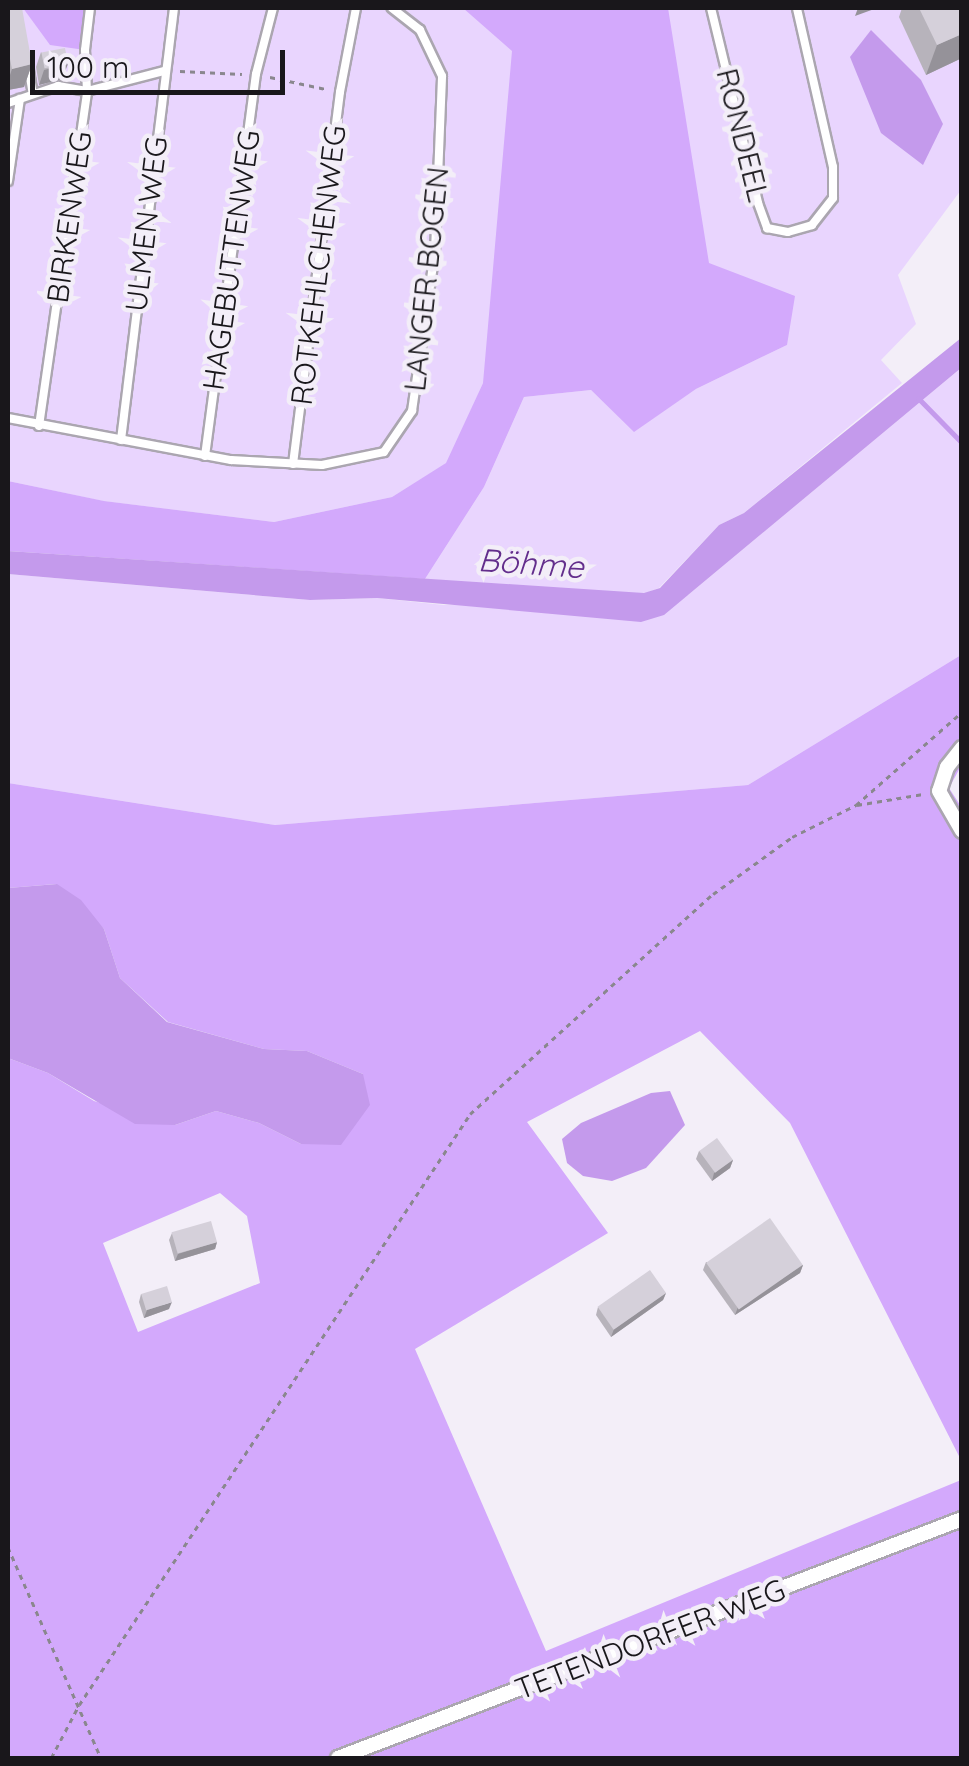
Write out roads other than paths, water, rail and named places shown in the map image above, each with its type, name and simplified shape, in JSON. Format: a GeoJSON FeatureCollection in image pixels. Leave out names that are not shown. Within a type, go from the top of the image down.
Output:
{"type":"FeatureCollection","features":[{"type":"Feature","properties":{"kind":"street"},"geometry":{"type":"LineString","coordinates":[[962,748],[947,767],[939,791],[962,831]]}},
{"type":"Feature","properties":{"kind":"street","name":"TETENDORFER WEG"},"geometry":{"type":"LineString","coordinates":[[338,1758],[962,1519]]}},
{"type":"Feature","properties":{"kind":"lane","name":"BIRKENWEG"},"geometry":{"type":"LineString","coordinates":[[39,426],[87,91],[85,50],[90,8]]}},
{"type":"Feature","properties":{"kind":"lane","name":"ULMEN WEG"},"geometry":{"type":"LineString","coordinates":[[121,440],[174,8]]}},
{"type":"Feature","properties":{"kind":"lane","name":"HAGEBUTTENWEG"},"geometry":{"type":"LineString","coordinates":[[205,456],[256,74],[273,8]]}},
{"type":"Feature","properties":{"kind":"lane","name":"ROTKEHLCHENWEG"},"geometry":{"type":"LineString","coordinates":[[293,464],[356,8]]}},
{"type":"Feature","properties":{"kind":"lane","name":"RONDEEL"},"geometry":{"type":"LineString","coordinates":[[711,8],[758,203],[767,228],[788,232],[812,225],[833,198],[833,167],[796,8]]}},
{"type":"Feature","properties":{"kind":"lane","name":"LANGER BOGEN"},"geometry":{"type":"LineString","coordinates":[[8,418],[205,456],[293,464],[322,465],[384,452],[412,411],[435,252],[442,76],[420,30],[396,9]]}},
{"type":"Feature","properties":{"kind":"lane"},"geometry":{"type":"LineString","coordinates":[[26,56],[33,94]]}},
{"type":"Feature","properties":{"kind":"lane"},"geometry":{"type":"LineString","coordinates":[[8,103],[58,86],[87,91],[164,71]]}},
{"type":"Feature","properties":{"kind":"lane"},"geometry":{"type":"LineString","coordinates":[[8,181],[20,99]]}},
{"type":"Feature","properties":{"kind":"waterway"},"geometry":{"type":"LineString","coordinates":[[918,398],[962,443]]}},
{"type":"Feature","properties":{"kind":"water label","name":"Böhme"},"geometry":{"type":"Point","coordinates":[531,563]}}]}
